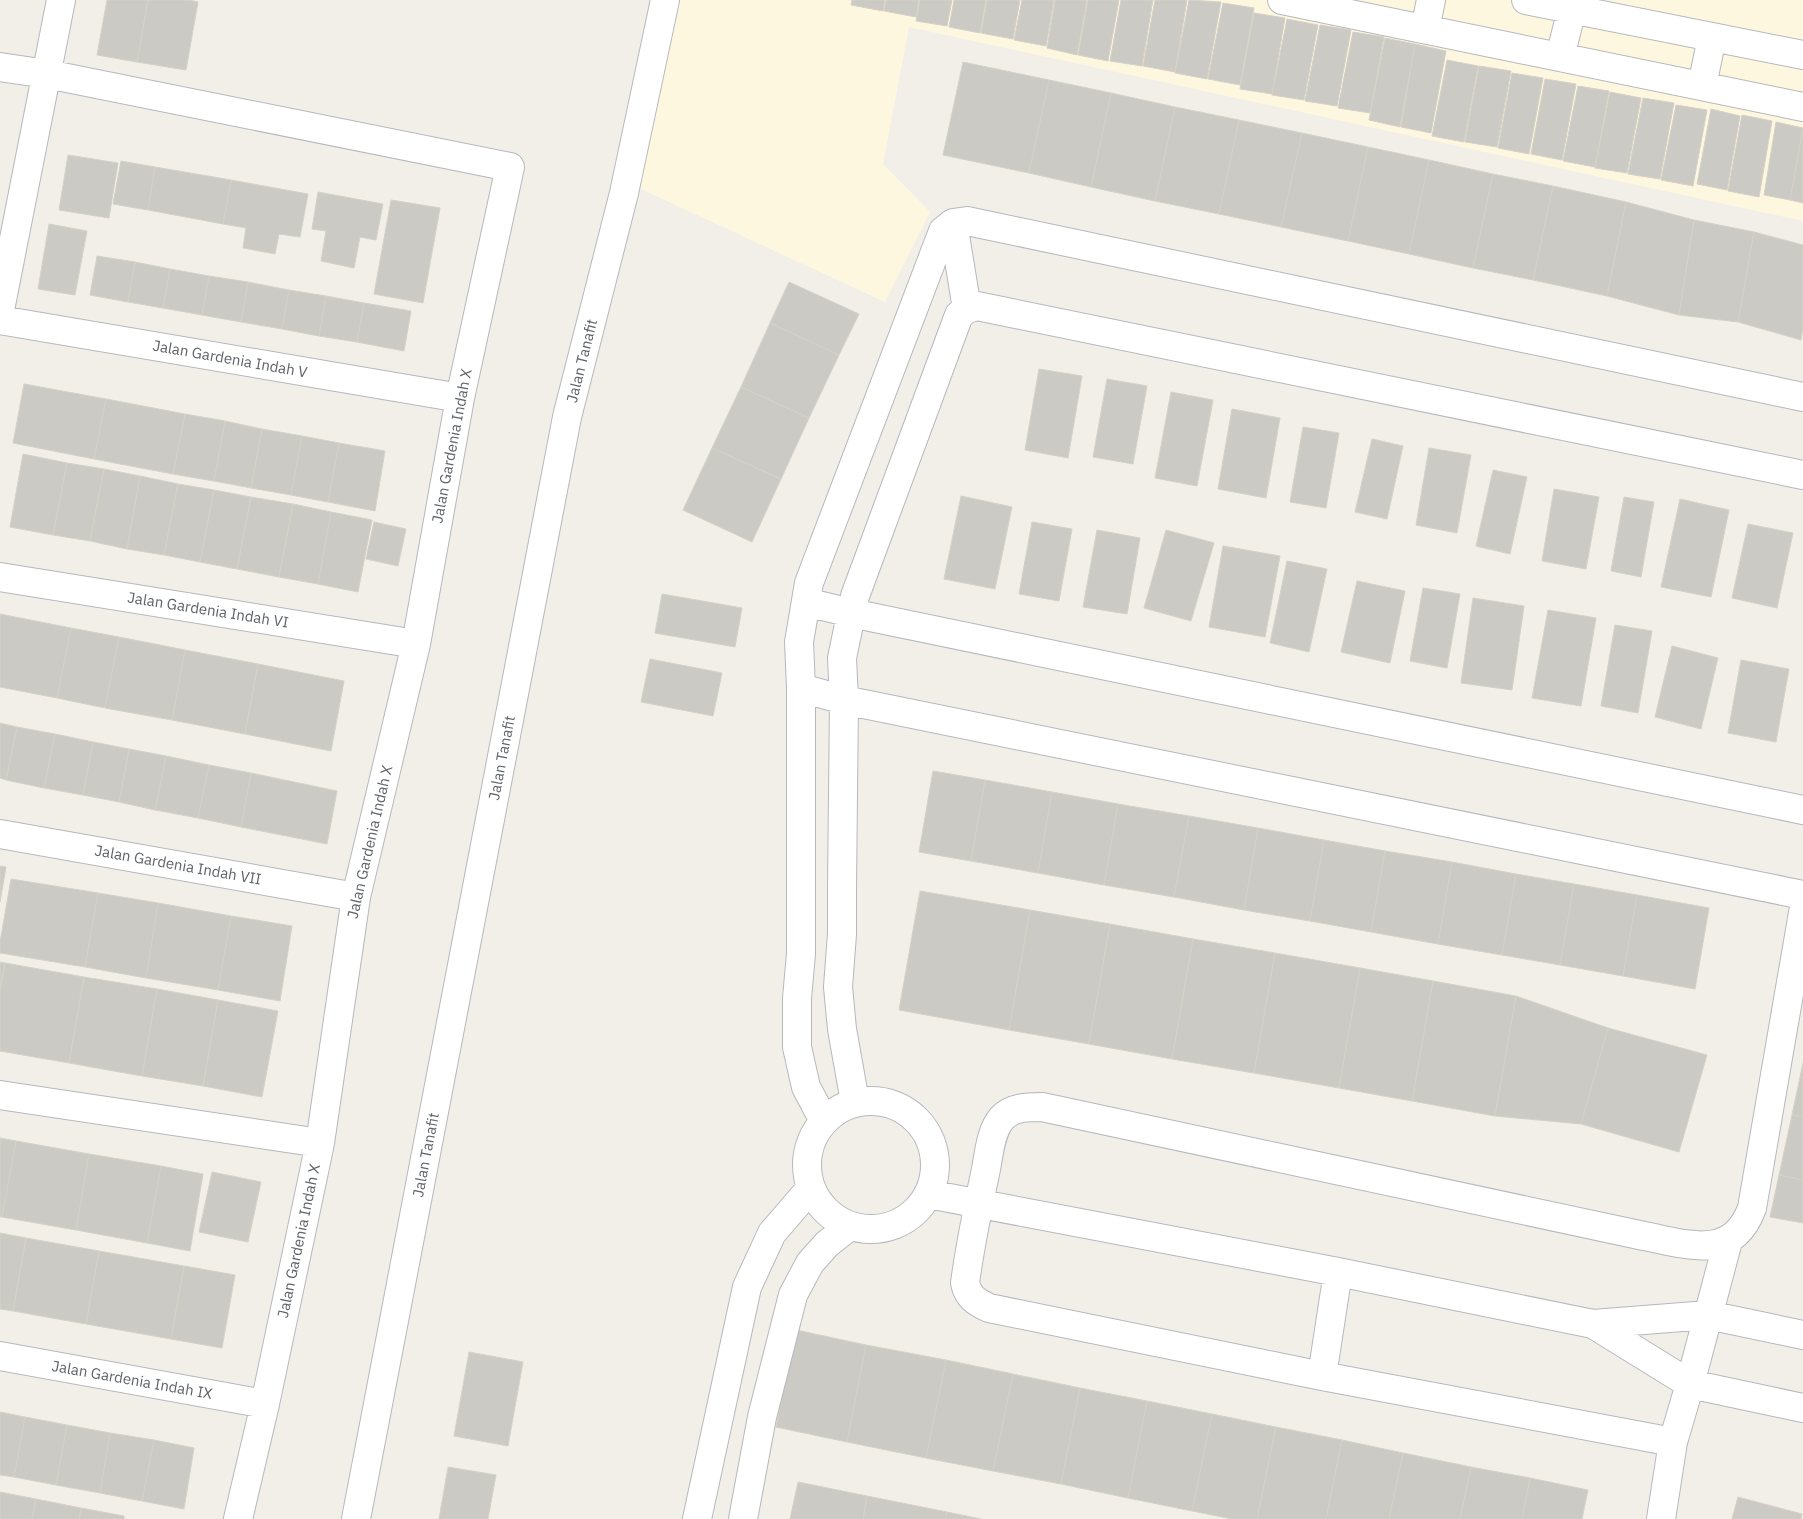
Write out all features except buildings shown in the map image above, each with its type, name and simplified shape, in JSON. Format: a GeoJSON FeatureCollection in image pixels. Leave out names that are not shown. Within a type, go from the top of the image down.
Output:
{"type":"FeatureCollection","features":[{"type":"Feature","properties":{"kind":"street"},"geometry":{"type":"LineString","coordinates":[[0,310],[61,0]]}},
{"type":"Feature","properties":{"kind":"street","name":"Jalan Tanafit"},"geometry":{"type":"LineString","coordinates":[[356,1519],[568,416],[624,193],[665,0]]}},
{"type":"Feature","properties":{"kind":"street"},"geometry":{"type":"LineString","coordinates":[[1282,0],[1803,107]]}},
{"type":"Feature","properties":{"kind":"street"},"geometry":{"type":"LineString","coordinates":[[1425,29],[1431,0]]}},
{"type":"Feature","properties":{"kind":"street"},"geometry":{"type":"LineString","coordinates":[[1526,0],[1803,54]]}},
{"type":"Feature","properties":{"kind":"street"},"geometry":{"type":"LineString","coordinates":[[1560,57],[1572,9]]}},
{"type":"Feature","properties":{"kind":"street"},"geometry":{"type":"LineString","coordinates":[[1702,86],[1712,37]]}},
{"type":"Feature","properties":{"kind":"street"},"geometry":{"type":"LineString","coordinates":[[0,67],[47,74]]}},
{"type":"Feature","properties":{"kind":"street","name":"Jalan Gardenia Indah X"},"geometry":{"type":"LineString","coordinates":[[47,74],[510,167],[460,398],[416,644],[356,897],[320,1143],[265,1404],[238,1519]]}},
{"type":"Feature","properties":{"kind":"street"},"geometry":{"type":"LineString","coordinates":[[824,1120],[806,1086],[797,1047],[797,998],[801,954],[801,688],[799,642],[808,583],[940,240],[944,231],[953,223],[967,221],[1803,397]]}},
{"type":"Feature","properties":{"kind":"street"},"geometry":{"type":"LineString","coordinates":[[953,223],[967,309]]}},
{"type":"Feature","properties":{"kind":"street"},"geometry":{"type":"LineString","coordinates":[[855,1102],[842,1029],[838,987],[842,925],[844,700],[842,658],[855,596],[959,315],[967,309],[976,306],[1803,475]]}},
{"type":"Feature","properties":{"kind":"street","name":"Jalan Gardenia Indah V"},"geometry":{"type":"LineString","coordinates":[[0,320],[460,398]]}},
{"type":"Feature","properties":{"kind":"street","name":"Jalan Gardenia Indah VI"},"geometry":{"type":"LineString","coordinates":[[0,577],[416,644]]}},
{"type":"Feature","properties":{"kind":"street"},"geometry":{"type":"LineString","coordinates":[[806,602],[1803,810]]}},
{"type":"Feature","properties":{"kind":"street"},"geometry":{"type":"LineString","coordinates":[[801,688],[844,700],[1803,895]]}},
{"type":"Feature","properties":{"kind":"street","name":"Jalan Gardenia Indah VII"},"geometry":{"type":"LineString","coordinates":[[0,834],[356,897]]}},
{"type":"Feature","properties":{"kind":"street"},"geometry":{"type":"LineString","coordinates":[[1673,1442],[1322,1376],[989,1308],[968,1295],[965,1283],[995,1129],[1002,1117],[1013,1110],[1025,1107],[1042,1107],[1644,1236],[1704,1246],[1717,1245],[1728,1241],[1737,1233],[1752,1208],[1803,913]]}},
{"type":"Feature","properties":{"kind":"street"},"geometry":{"type":"LineString","coordinates":[[0,1095],[320,1143]]}},
{"type":"Feature","properties":{"kind":"street"},"geometry":{"type":"LineString","coordinates":[[874,1100],[891,1104],[908,1112],[922,1126],[930,1141],[935,1159],[934,1177],[928,1194],[917,1209],[903,1220],[886,1227],[868,1229],[850,1226],[833,1217],[820,1204],[810,1188],[806,1170],[807,1153],[813,1135],[824,1120],[838,1109],[855,1102],[874,1100]]}},
{"type":"Feature","properties":{"kind":"street"},"geometry":{"type":"LineString","coordinates":[[696,1519],[747,1287],[772,1233],[810,1188]]}},
{"type":"Feature","properties":{"kind":"street"},"geometry":{"type":"LineString","coordinates":[[928,1194],[1338,1272],[1594,1324],[1708,1315],[1803,1334]]}},
{"type":"Feature","properties":{"kind":"street"},"geometry":{"type":"LineString","coordinates":[[743,1519],[762,1417],[793,1295],[810,1262],[826,1244],[850,1226]]}},
{"type":"Feature","properties":{"kind":"street"},"geometry":{"type":"LineString","coordinates":[[1661,1519],[1673,1442],[1728,1241]]}},
{"type":"Feature","properties":{"kind":"street"},"geometry":{"type":"LineString","coordinates":[[1322,1376],[1338,1272]]}},
{"type":"Feature","properties":{"kind":"street"},"geometry":{"type":"LineString","coordinates":[[1594,1324],[1690,1384],[1803,1408]]}},
{"type":"Feature","properties":{"kind":"street","name":"Jalan Gardenia Indah IX"},"geometry":{"type":"LineString","coordinates":[[0,1356],[265,1404]]}},
{"type":"Feature","properties":{"kind":"shaded area"},"geometry":{"type":"Polygon","coordinates":[[[668,0],[1803,0],[1803,221],[909,27],[883,164],[930,212],[885,302],[630,184],[668,0]]]}}]}
